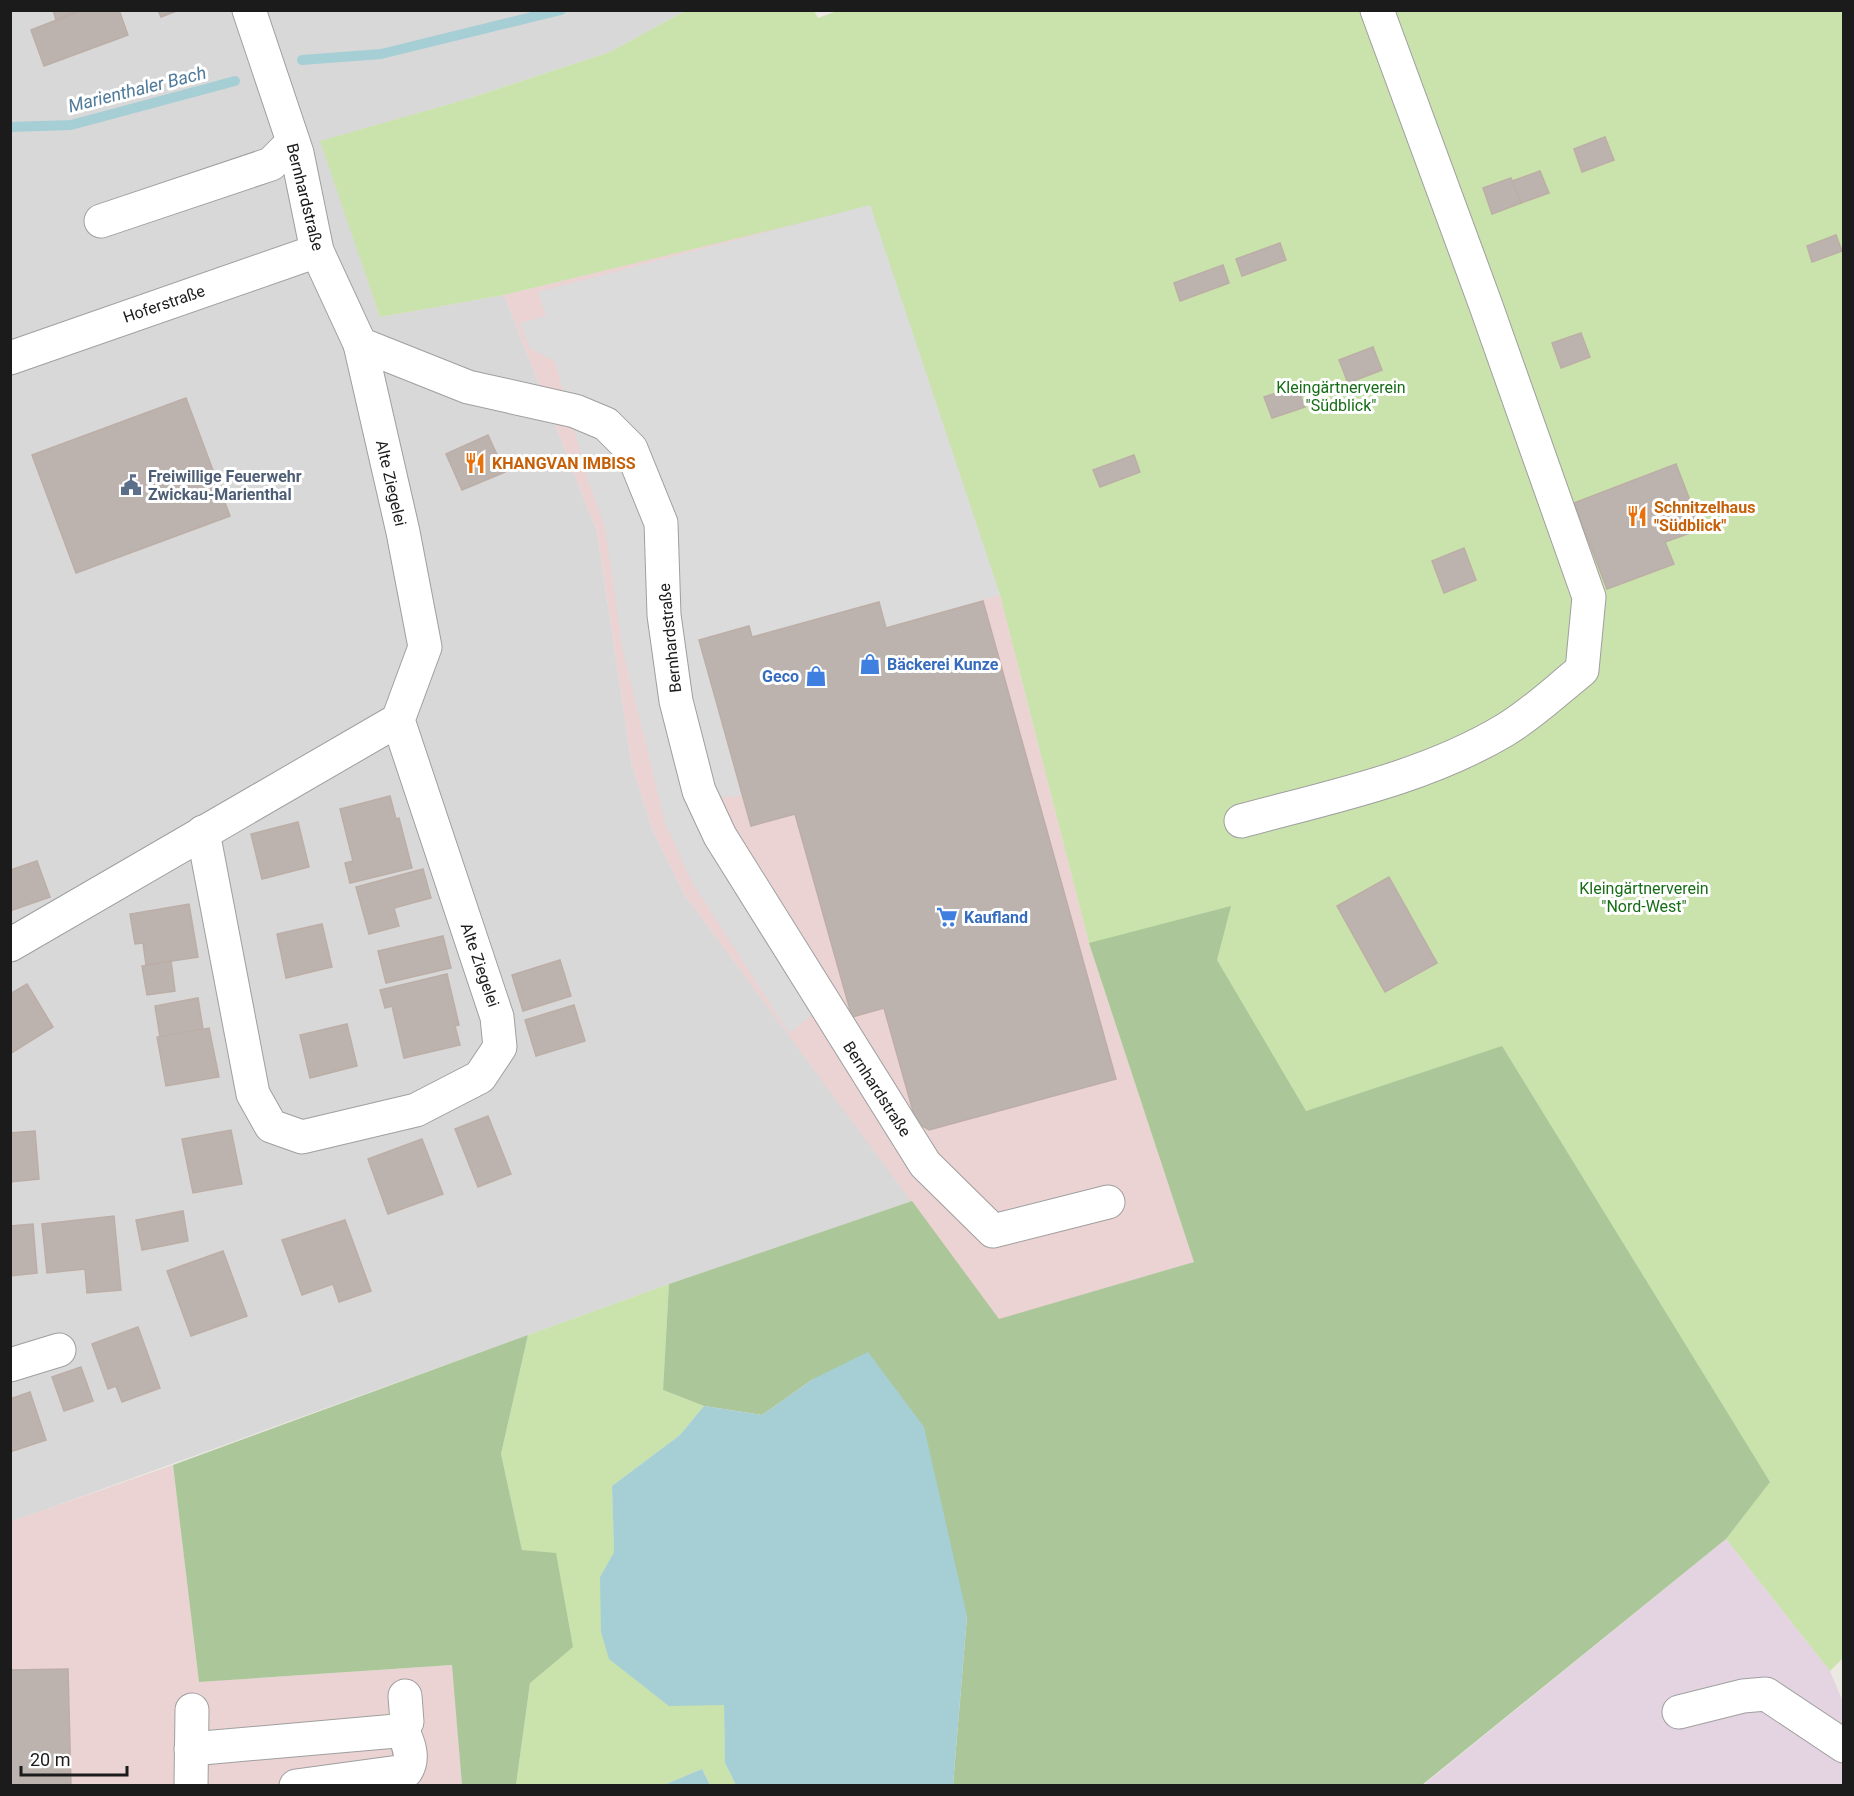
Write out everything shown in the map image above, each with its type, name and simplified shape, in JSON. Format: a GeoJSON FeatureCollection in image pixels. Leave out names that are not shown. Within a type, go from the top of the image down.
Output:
{"type":"FeatureCollection","features":[{"type":"Feature","properties":{"kind":"street","name":"Bernhardstraße"},"geometry":{"type":"LineString","coordinates":[[249,10],[297,153],[317,251],[360,344],[468,387],[575,411],[606,424],[631,449],[662,523],[667,637],[676,701],[699,791],[732,859],[925,1164],[993,1231],[1108,1202]]}},
{"type":"Feature","properties":{"kind":"street"},"geometry":{"type":"LineString","coordinates":[[1240,821],[1390,781],[1461,754],[1508,729],[1582,670],[1589,597],[1485,303],[1377,10]]}},
{"type":"Feature","properties":{"kind":"street"},"geometry":{"type":"LineString","coordinates":[[101,221],[271,164],[292,142]]}},
{"type":"Feature","properties":{"kind":"street","name":"Hoferstraße"},"geometry":{"type":"LineString","coordinates":[[10,358],[317,251]]}},
{"type":"Feature","properties":{"kind":"street","name":"Alte Ziegelei"},"geometry":{"type":"LineString","coordinates":[[204,832],[253,1094],[271,1126],[302,1137],[416,1110],[480,1077],[500,1047],[497,1017],[398,720],[424,646],[403,532],[360,344]]}},
{"type":"Feature","properties":{"kind":"street"},"geometry":{"type":"LineString","coordinates":[[10,945],[398,720]]}},
{"type":"Feature","properties":{"kind":"street"},"geometry":{"type":"LineString","coordinates":[[10,1365],[59,1350]]}},
{"type":"Feature","properties":{"kind":"street"},"geometry":{"type":"LineString","coordinates":[[1679,1712],[1743,1696],[1766,1694],[1844,1746]]}},
{"type":"Feature","properties":{"kind":"street"},"geometry":{"type":"LineString","coordinates":[[191,1749],[402,1729],[407,1722],[405,1696]]}},
{"type":"Feature","properties":{"kind":"street"},"geometry":{"type":"LineString","coordinates":[[191,1785],[192,1710]]}},
{"type":"Feature","properties":{"kind":"street"},"geometry":{"type":"LineString","coordinates":[[296,1785],[406,1771],[410,1766],[410,1746],[402,1729]]}},
{"type":"Feature","properties":{"kind":"shaded area"},"geometry":{"type":"Polygon","coordinates":[[[10,11],[685,11],[610,52],[467,99],[321,141],[380,317],[504,295],[597,532],[632,766],[653,831],[684,894],[912,1201],[669,1284],[11,1522],[10,11]]]}},
{"type":"Feature","properties":{"kind":"shaded area"},"geometry":{"type":"Polygon","coordinates":[[[870,205],[1000,595],[1089,943],[1195,1262],[999,1320],[684,894],[653,831],[632,766],[597,532],[504,295],[870,205]]]}},
{"type":"Feature","properties":{"kind":"shaded area"},"geometry":{"type":"Polygon","coordinates":[[[870,205],[1000,595],[886,628],[752,637],[749,626],[699,640],[742,796],[685,799],[695,822],[813,1014],[789,1033],[692,882],[665,823],[623,651],[605,527],[588,480],[555,361],[530,349],[520,323],[546,316],[538,292],[870,205]]]}},
{"type":"Feature","properties":{"kind":"shaded area"},"geometry":{"type":"Polygon","coordinates":[[[173,1465],[199,1682],[453,1665],[462,1785],[11,1785],[10,1522],[173,1465]]]}},
{"type":"Feature","properties":{"kind":"shaded area"},"geometry":{"type":"Polygon","coordinates":[[[1726,1539],[1830,1671],[1843,1702],[1843,1785],[1422,1786],[1726,1539]]]}},
{"type":"Feature","properties":{"kind":"green space","name":"Kleingärtnerverein \"Südblick\""},"geometry":{"type":"Polygon","coordinates":[[[840,10],[1843,11],[1844,1657],[1830,1671],[1726,1539],[1770,1481],[1306,1111],[1158,1153],[1089,943],[1000,595],[870,206],[504,295],[380,317],[320,141],[467,99],[610,52],[685,11],[814,11],[818,18],[840,10]]]}},
{"type":"Feature","properties":{"kind":"green space"},"geometry":{"type":"Polygon","coordinates":[[[1231,906],[1217,960],[1306,1111],[1502,1046],[1770,1482],[1726,1539],[1422,1785],[953,1785],[967,1616],[813,1379],[762,1415],[704,1406],[663,1390],[669,1284],[912,1201],[999,1319],[1194,1262],[1089,943],[1231,906]]]}},
{"type":"Feature","properties":{"kind":"green space"},"geometry":{"type":"Polygon","coordinates":[[[669,1284],[663,1390],[704,1406],[680,1435],[612,1486],[614,1552],[600,1577],[724,1705],[725,1763],[736,1785],[710,1785],[702,1769],[664,1785],[516,1785],[530,1683],[522,1550],[501,1454],[528,1335],[669,1284]]]}},
{"type":"Feature","properties":{"kind":"green space"},"geometry":{"type":"Polygon","coordinates":[[[528,1335],[501,1454],[522,1550],[556,1553],[573,1647],[530,1683],[516,1785],[462,1785],[452,1665],[199,1682],[173,1465],[528,1335]]]}},
{"type":"Feature","properties":{"kind":"water"},"geometry":{"type":"Polygon","coordinates":[[[868,1352],[924,1427],[967,1616],[953,1785],[736,1785],[725,1763],[724,1705],[669,1706],[609,1659],[601,1632],[600,1577],[614,1552],[612,1486],[680,1435],[704,1406],[762,1415],[813,1379],[868,1352]]]}},
{"type":"Feature","properties":{"kind":"water"},"geometry":{"type":"Polygon","coordinates":[[[702,1769],[710,1785],[664,1785],[702,1769]]]}},
{"type":"Feature","properties":{"kind":"building"},"geometry":{"type":"Polygon","coordinates":[[[53,10],[81,10],[56,20],[53,10]]]}},
{"type":"Feature","properties":{"kind":"building"},"geometry":{"type":"Polygon","coordinates":[[[82,10],[119,10],[128,35],[44,66],[31,30],[82,10]]]}},
{"type":"Feature","properties":{"kind":"building"},"geometry":{"type":"Polygon","coordinates":[[[158,10],[179,10],[161,17],[158,10]]]}},
{"type":"Feature","properties":{"kind":"building"},"geometry":{"type":"Polygon","coordinates":[[[1605,137],[1614,160],[1582,172],[1574,149],[1605,137]]]}},
{"type":"Feature","properties":{"kind":"building"},"geometry":{"type":"Polygon","coordinates":[[[1540,171],[1549,193],[1521,203],[1512,181],[1540,171]]]}},
{"type":"Feature","properties":{"kind":"building"},"geometry":{"type":"Polygon","coordinates":[[[1511,178],[1521,203],[1492,214],[1483,188],[1511,178]]]}},
{"type":"Feature","properties":{"kind":"building"},"geometry":{"type":"Polygon","coordinates":[[[1836,235],[1842,251],[1812,262],[1807,246],[1836,235]]]}},
{"type":"Feature","properties":{"kind":"building"},"geometry":{"type":"Polygon","coordinates":[[[1280,243],[1286,260],[1242,276],[1236,259],[1280,243]]]}},
{"type":"Feature","properties":{"kind":"building"},"geometry":{"type":"Polygon","coordinates":[[[1223,265],[1229,283],[1180,301],[1174,283],[1223,265]]]}},
{"type":"Feature","properties":{"kind":"building"},"geometry":{"type":"Polygon","coordinates":[[[1581,333],[1590,357],[1561,368],[1552,343],[1581,333]]]}},
{"type":"Feature","properties":{"kind":"building"},"geometry":{"type":"Polygon","coordinates":[[[1373,347],[1382,370],[1348,383],[1339,360],[1373,347]]]}},
{"type":"Feature","properties":{"kind":"building"},"geometry":{"type":"Polygon","coordinates":[[[1297,386],[1305,407],[1272,418],[1264,397],[1297,386]]]}},
{"type":"Feature","properties":{"kind":"building","name":"Freiwillige Feuerwehr Zwickau-Marienthal"},"geometry":{"type":"Polygon","coordinates":[[[186,398],[230,516],[76,573],[32,455],[186,398]]]}},
{"type":"Feature","properties":{"kind":"building","name":"KHANGVAN IMBISS"},"geometry":{"type":"Polygon","coordinates":[[[488,435],[505,472],[462,490],[446,454],[488,435]]]}},
{"type":"Feature","properties":{"kind":"building"},"geometry":{"type":"Polygon","coordinates":[[[1134,455],[1140,472],[1100,487],[1093,470],[1134,455]]]}},
{"type":"Feature","properties":{"kind":"building","name":"Schnitzelhaus \"Südblick\""},"geometry":{"type":"Polygon","coordinates":[[[1676,464],[1701,529],[1665,542],[1674,564],[1607,589],[1574,503],[1676,464]]]}},
{"type":"Feature","properties":{"kind":"building"},"geometry":{"type":"Polygon","coordinates":[[[1464,548],[1476,580],[1444,593],[1432,561],[1464,548]]]}},
{"type":"Feature","properties":{"kind":"building","name":"Kaufland"},"geometry":{"type":"Polygon","coordinates":[[[983,601],[1116,1079],[929,1130],[916,1122],[884,1008],[852,1017],[795,814],[751,826],[699,640],[749,626],[752,637],[879,602],[886,628],[983,601]]]}},
{"type":"Feature","properties":{"kind":"building"},"geometry":{"type":"Polygon","coordinates":[[[390,796],[396,819],[399,818],[412,868],[350,883],[345,863],[353,861],[340,809],[390,796]]]}},
{"type":"Feature","properties":{"kind":"building"},"geometry":{"type":"Polygon","coordinates":[[[298,822],[309,867],[262,879],[251,834],[298,822]]]}},
{"type":"Feature","properties":{"kind":"building"},"geometry":{"type":"Polygon","coordinates":[[[37,861],[50,897],[10,911],[10,870],[37,861]]]}},
{"type":"Feature","properties":{"kind":"building"},"geometry":{"type":"Polygon","coordinates":[[[423,869],[431,898],[394,908],[399,926],[369,934],[356,887],[423,869]]]}},
{"type":"Feature","properties":{"kind":"building"},"geometry":{"type":"Polygon","coordinates":[[[1389,877],[1437,963],[1385,992],[1337,906],[1389,877]]]}},
{"type":"Feature","properties":{"kind":"building"},"geometry":{"type":"Polygon","coordinates":[[[189,904],[198,957],[146,965],[143,943],[135,944],[130,914],[189,904]]]}},
{"type":"Feature","properties":{"kind":"building"},"geometry":{"type":"Polygon","coordinates":[[[322,924],[332,967],[286,978],[277,934],[322,924]]]}},
{"type":"Feature","properties":{"kind":"building"},"geometry":{"type":"Polygon","coordinates":[[[443,936],[451,968],[386,983],[378,951],[443,936]]]}},
{"type":"Feature","properties":{"kind":"building"},"geometry":{"type":"Polygon","coordinates":[[[560,960],[571,996],[523,1011],[512,975],[560,960]]]}},
{"type":"Feature","properties":{"kind":"building"},"geometry":{"type":"Polygon","coordinates":[[[171,961],[175,991],[147,995],[142,966],[171,961]]]}},
{"type":"Feature","properties":{"kind":"building"},"geometry":{"type":"Polygon","coordinates":[[[447,974],[459,1025],[455,1026],[460,1045],[404,1058],[392,1006],[385,1008],[380,990],[447,974]]]}},
{"type":"Feature","properties":{"kind":"building"},"geometry":{"type":"Polygon","coordinates":[[[27,984],[53,1027],[10,1054],[10,994],[27,984]]]}},
{"type":"Feature","properties":{"kind":"building"},"geometry":{"type":"Polygon","coordinates":[[[198,998],[203,1029],[160,1037],[155,1006],[198,998]]]}},
{"type":"Feature","properties":{"kind":"building"},"geometry":{"type":"Polygon","coordinates":[[[574,1005],[585,1041],[536,1056],[525,1020],[574,1005]]]}},
{"type":"Feature","properties":{"kind":"building"},"geometry":{"type":"Polygon","coordinates":[[[347,1024],[357,1066],[310,1078],[300,1035],[347,1024]]]}},
{"type":"Feature","properties":{"kind":"building"},"geometry":{"type":"Polygon","coordinates":[[[209,1028],[219,1077],[166,1086],[157,1037],[209,1028]]]}},
{"type":"Feature","properties":{"kind":"building"},"geometry":{"type":"Polygon","coordinates":[[[488,1116],[511,1174],[478,1187],[455,1129],[488,1116]]]}},
{"type":"Feature","properties":{"kind":"building"},"geometry":{"type":"Polygon","coordinates":[[[231,1130],[242,1184],[193,1193],[182,1139],[231,1130]]]}},
{"type":"Feature","properties":{"kind":"building"},"geometry":{"type":"Polygon","coordinates":[[[35,1131],[39,1179],[10,1182],[10,1133],[35,1131]]]}},
{"type":"Feature","properties":{"kind":"building"},"geometry":{"type":"Polygon","coordinates":[[[422,1139],[443,1194],[388,1214],[368,1159],[422,1139]]]}},
{"type":"Feature","properties":{"kind":"building"},"geometry":{"type":"Polygon","coordinates":[[[183,1211],[188,1241],[142,1250],[136,1220],[183,1211]]]}},
{"type":"Feature","properties":{"kind":"building"},"geometry":{"type":"Polygon","coordinates":[[[114,1216],[121,1290],[87,1293],[85,1269],[47,1273],[42,1224],[114,1216]]]}},
{"type":"Feature","properties":{"kind":"building"},"geometry":{"type":"Polygon","coordinates":[[[345,1220],[371,1291],[339,1302],[333,1284],[302,1295],[282,1240],[345,1220]]]}},
{"type":"Feature","properties":{"kind":"building"},"geometry":{"type":"Polygon","coordinates":[[[33,1224],[37,1273],[10,1276],[10,1226],[33,1224]]]}},
{"type":"Feature","properties":{"kind":"building"},"geometry":{"type":"Polygon","coordinates":[[[223,1251],[247,1316],[191,1336],[167,1271],[223,1251]]]}},
{"type":"Feature","properties":{"kind":"building"},"geometry":{"type":"Polygon","coordinates":[[[138,1327],[160,1388],[122,1402],[116,1386],[108,1389],[92,1344],[138,1327]]]}},
{"type":"Feature","properties":{"kind":"building"},"geometry":{"type":"Polygon","coordinates":[[[81,1367],[93,1401],[64,1411],[52,1377],[81,1367]]]}},
{"type":"Feature","properties":{"kind":"building"},"geometry":{"type":"Polygon","coordinates":[[[30,1392],[46,1440],[10,1452],[10,1399],[30,1392]]]}},
{"type":"Feature","properties":{"kind":"building"},"geometry":{"type":"Polygon","coordinates":[[[68,1669],[71,1786],[10,1786],[10,1670],[68,1669]]]}},
{"type":"Feature","properties":{"kind":"waterway","name":"Marienthaler Bach"},"geometry":{"type":"LineString","coordinates":[[302,60],[381,54],[561,10]]}},
{"type":"Feature","properties":{"kind":"waterway","name":"Marienthaler Bach"},"geometry":{"type":"LineString","coordinates":[[10,127],[71,125],[235,81]]}},
{"type":"Feature","properties":{"kind":"place","name":"KHANGVAN IMBISS"},"geometry":{"type":"Point","coordinates":[475,463]}},
{"type":"Feature","properties":{"kind":"place","name":"Freiwillige Feuerwehr Zwickau-Marienthal"},"geometry":{"type":"Point","coordinates":[131,485]}},
{"type":"Feature","properties":{"kind":"place","name":"Schnitzelhaus \"Südblick\""},"geometry":{"type":"Point","coordinates":[1637,516]}},
{"type":"Feature","properties":{"kind":"place","name":"Bäckerei Kunze"},"geometry":{"type":"Point","coordinates":[870,664]}},
{"type":"Feature","properties":{"kind":"place","name":"Geco"},"geometry":{"type":"Point","coordinates":[816,676]}},
{"type":"Feature","properties":{"kind":"place","name":"Kaufland"},"geometry":{"type":"Point","coordinates":[947,917]}},
{"type":"Feature","properties":{"kind":"park label","name":"Kleingärtnerverein \"Nord-West\""},"geometry":{"type":"Point","coordinates":[1644,897]}}]}
